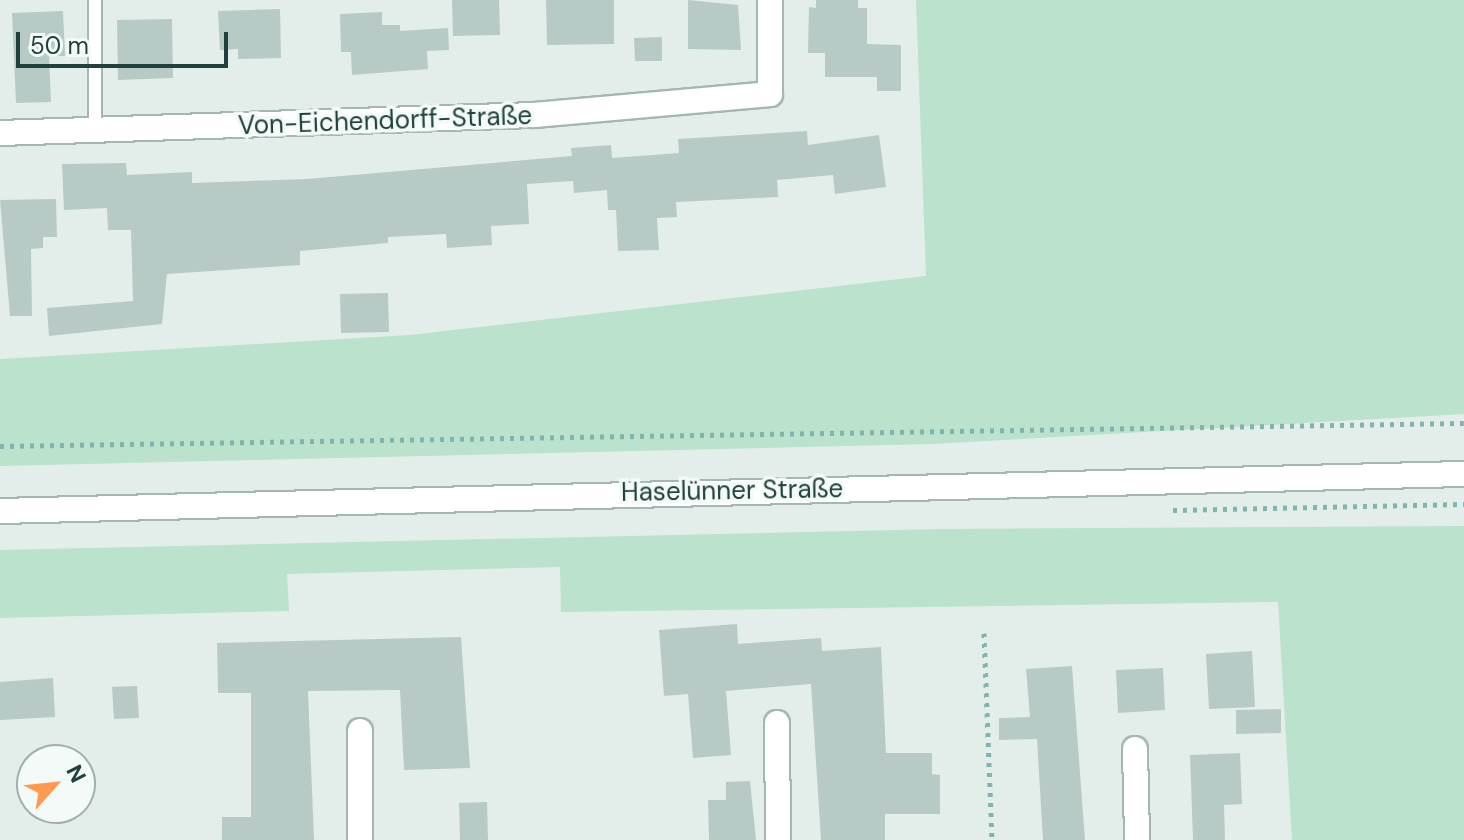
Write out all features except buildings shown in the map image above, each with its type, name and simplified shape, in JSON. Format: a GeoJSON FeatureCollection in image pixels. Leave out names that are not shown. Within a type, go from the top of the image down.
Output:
{"type":"FeatureCollection","features":[{"type":"Feature","properties":{"kind":"street","name":"Von-Eichendorff-Straße"},"geometry":{"type":"LineString","coordinates":[[0,133],[95,133],[535,115],[770,94],[770,0]]}},
{"type":"Feature","properties":{"kind":"street","name":"Haselünner Straße"},"geometry":{"type":"LineString","coordinates":[[0,511],[1464,474]]}},
{"type":"Feature","properties":{"kind":"street"},"geometry":{"type":"LineString","coordinates":[[777,723],[778,840]]}},
{"type":"Feature","properties":{"kind":"street"},"geometry":{"type":"LineString","coordinates":[[360,731],[360,840]]}},
{"type":"Feature","properties":{"kind":"street"},"geometry":{"type":"LineString","coordinates":[[1135,749],[1137,840]]}},
{"type":"Feature","properties":{"kind":"lane"},"geometry":{"type":"LineString","coordinates":[[95,0],[95,133]]}},
{"type":"Feature","properties":{"kind":"path"},"geometry":{"type":"LineString","coordinates":[[0,446],[1464,423]]}},
{"type":"Feature","properties":{"kind":"path"},"geometry":{"type":"LineString","coordinates":[[984,633],[992,840]]}},
{"type":"Feature","properties":{"kind":"green space"},"geometry":{"type":"Polygon","coordinates":[[[916,0],[1464,0],[1464,414],[932,444],[0,466],[0,359],[410,335],[926,276],[916,0]]]}},
{"type":"Feature","properties":{"kind":"green space"},"geometry":{"type":"Polygon","coordinates":[[[1464,526],[1464,840],[1292,840],[1278,602],[561,612],[560,567],[287,574],[289,611],[0,618],[0,550],[939,529],[1464,526]]]}}]}
